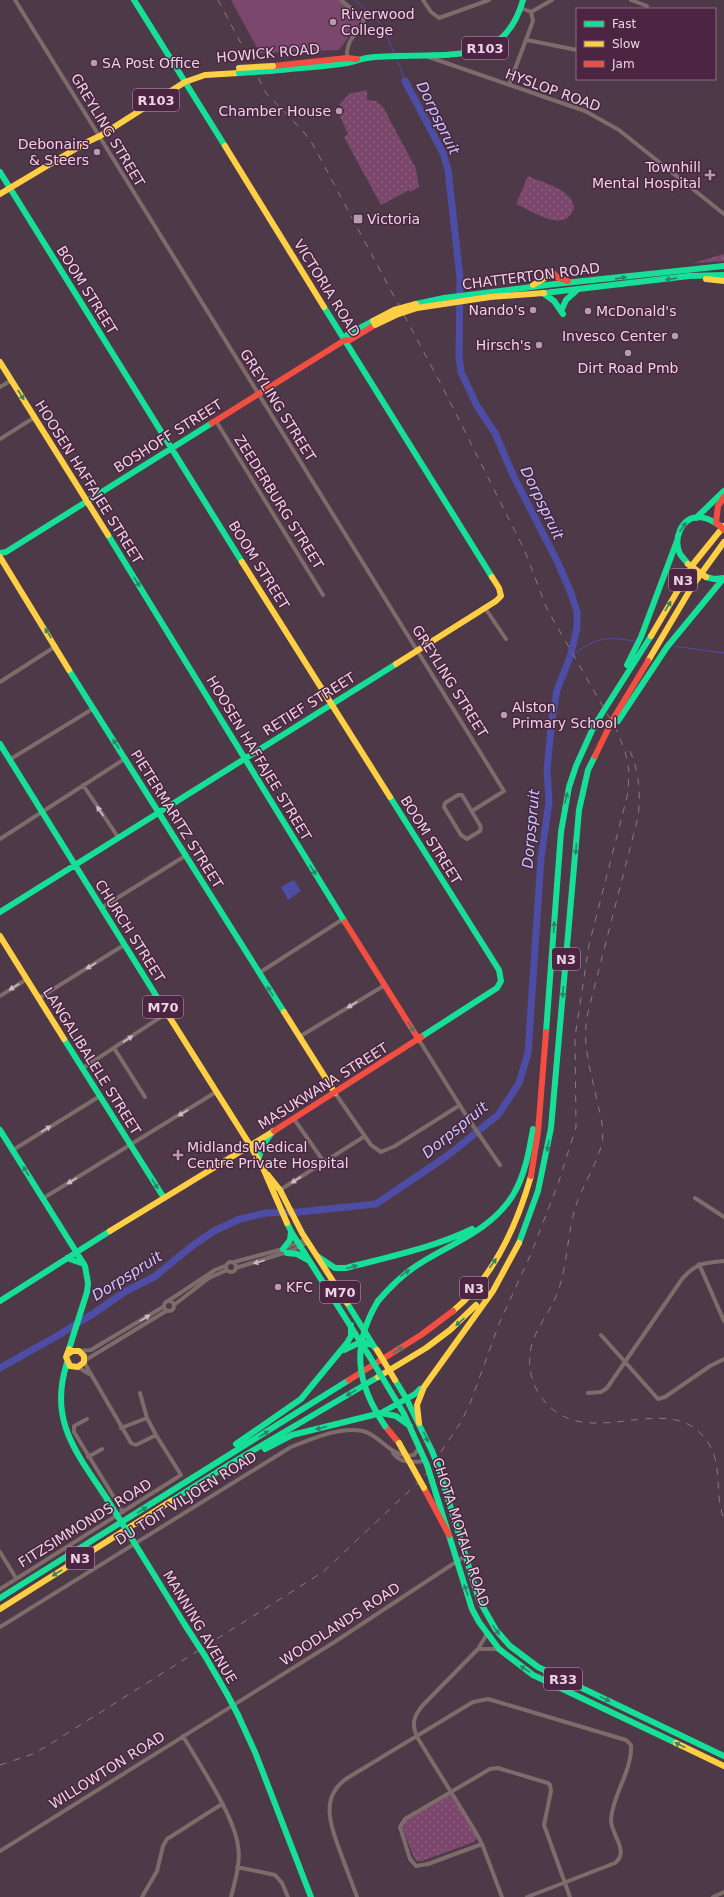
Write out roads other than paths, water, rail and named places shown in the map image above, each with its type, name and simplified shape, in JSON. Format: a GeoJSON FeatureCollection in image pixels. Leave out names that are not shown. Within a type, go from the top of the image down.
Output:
{"type":"FeatureCollection","features":[{"type":"Feature","properties":{"kind":"main road","name":"VICTORIA ROAD"},"geometry":{"type":"LineString","coordinates":[[134,0],[347,339],[500,588]]}},
{"type":"Feature","properties":{"kind":"main road","name":"HOWICK ROAD"},"geometry":{"type":"LineString","coordinates":[[184,80],[204,71],[272,69],[380,57],[470,52],[488,46],[510,29],[519,15],[523,0]]}},
{"type":"Feature","properties":{"kind":"main road","name":"R103"},"geometry":{"type":"LineString","coordinates":[[0,194],[99,135],[184,80]]}},
{"type":"Feature","properties":{"kind":"main road","name":"BOOM STREET"},"geometry":{"type":"LineString","coordinates":[[0,172],[499,970]]}},
{"type":"Feature","properties":{"kind":"main road","name":"CHATTERTON ROAD"},"geometry":{"type":"LineString","coordinates":[[472,297],[574,282],[724,266]]}},
{"type":"Feature","properties":{"kind":"main road"},"geometry":{"type":"LineString","coordinates":[[526,288],[539,282],[551,272],[558,278],[574,282]]}},
{"type":"Feature","properties":{"kind":"main road","name":"CHATTERTON ROAD"},"geometry":{"type":"LineString","coordinates":[[347,339],[394,310],[444,300],[577,290],[689,276],[724,275]]}},
{"type":"Feature","properties":{"kind":"main road"},"geometry":{"type":"LineString","coordinates":[[689,276],[724,281]]}},
{"type":"Feature","properties":{"kind":"main road"},"geometry":{"type":"LineString","coordinates":[[543,293],[554,301],[562,311],[566,300],[577,290]]}},
{"type":"Feature","properties":{"kind":"main road","name":"BOSHOFF STREET"},"geometry":{"type":"LineString","coordinates":[[1,556],[347,339]]}},
{"type":"Feature","properties":{"kind":"main road","name":"HOOSEN HAFFAJEE STREET"},"geometry":{"type":"LineString","coordinates":[[0,362],[158,615],[244,759],[419,1040]]}},
{"type":"Feature","properties":{"kind":"main road"},"geometry":{"type":"LineString","coordinates":[[641,644],[641,637],[684,524],[696,518],[724,491]]}},
{"type":"Feature","properties":{"kind":"main road"},"geometry":{"type":"LineString","coordinates":[[724,497],[718,506],[720,524],[724,530]]}},
{"type":"Feature","properties":{"kind":"main road"},"geometry":{"type":"LineString","coordinates":[[696,518],[706,518],[720,524]]}},
{"type":"Feature","properties":{"kind":"main road","name":"N3"},"geometry":{"type":"LineString","coordinates":[[0,1598],[422,1335],[460,1305],[484,1277],[498,1256],[523,1202],[532,1172],[538,1132],[564,808],[569,786],[576,764],[641,644],[648,639],[720,524]]}},
{"type":"Feature","properties":{"kind":"main road"},"geometry":{"type":"LineString","coordinates":[[677,541],[678,552],[688,564],[706,577],[724,579]]}},
{"type":"Feature","properties":{"kind":"main road","name":"N3"},"geometry":{"type":"LineString","coordinates":[[0,1609],[230,1464],[426,1348],[450,1330],[470,1312],[488,1290],[514,1252],[529,1222],[544,1172],[551,1128],[580,810],[588,770],[613,719],[693,586],[724,542]]}},
{"type":"Feature","properties":{"kind":"main road","name":"PIETERMARITZ STREET"},"geometry":{"type":"LineString","coordinates":[[1,556],[126,758],[158,813],[335,1093]]}},
{"type":"Feature","properties":{"kind":"main road"},"geometry":{"type":"LineString","coordinates":[[580,810],[601,749],[668,645],[724,579]]}},
{"type":"Feature","properties":{"kind":"main road","name":"RETIEF STREET"},"geometry":{"type":"LineString","coordinates":[[0,912],[485,608],[500,598],[500,588]]}},
{"type":"Feature","properties":{"kind":"main road","name":"CHURCH STREET"},"geometry":{"type":"LineString","coordinates":[[0,744],[8,760],[263,1168],[280,1190],[307,1240],[364,1328]]}},
{"type":"Feature","properties":{"kind":"main road","name":"CHURCH STREET"},"geometry":{"type":"LineString","coordinates":[[0,750],[8,760]]}},
{"type":"Feature","properties":{"kind":"main road","name":"LANGALIBALELE STREET"},"geometry":{"type":"LineString","coordinates":[[0,936],[164,1198]]}},
{"type":"Feature","properties":{"kind":"main road","name":"MASUKWANA STREET"},"geometry":{"type":"LineString","coordinates":[[0,1301],[77,1251],[294,1119],[419,1040],[497,988],[501,981],[499,970]]}},
{"type":"Feature","properties":{"kind":"main road"},"geometry":{"type":"LineString","coordinates":[[449,1535],[399,1443],[385,1426],[366,1396],[361,1377],[359,1359],[360,1349],[367,1319],[378,1300],[399,1278],[480,1230],[494,1218],[517,1187],[523,1173],[533,1127],[543,1004],[550,980]]}},
{"type":"Feature","properties":{"kind":"main road"},"geometry":{"type":"LineString","coordinates":[[258,1160],[263,1145],[273,1131]]}},
{"type":"Feature","properties":{"kind":"main road"},"geometry":{"type":"LineString","coordinates":[[1,1133],[83,1262],[88,1283],[81,1315],[68,1354],[67,1363],[76,1368]]}},
{"type":"Feature","properties":{"kind":"main road"},"geometry":{"type":"LineString","coordinates":[[317,1256],[335,1268],[346,1268],[427,1246],[466,1232],[494,1212],[504,1200],[514,1186],[529,1150]]}},
{"type":"Feature","properties":{"kind":"main road","name":"CHURCH STREET"},"geometry":{"type":"LineString","coordinates":[[263,1168],[291,1232],[352,1324]]}},
{"type":"Feature","properties":{"kind":"main road"},"geometry":{"type":"LineString","coordinates":[[419,1422],[417,1411],[418,1398],[435,1371],[496,1285],[516,1253],[529,1222]]}},
{"type":"Feature","properties":{"kind":"main road"},"geometry":{"type":"LineString","coordinates":[[291,1232],[285,1251],[297,1254],[310,1262]]}},
{"type":"Feature","properties":{"kind":"main road"},"geometry":{"type":"LineString","coordinates":[[83,1262],[86,1246]]}},
{"type":"Feature","properties":{"kind":"main road"},"geometry":{"type":"LineString","coordinates":[[67,1258],[83,1262]]}},
{"type":"Feature","properties":{"kind":"main road"},"geometry":{"type":"LineString","coordinates":[[207,1469],[222,1454],[301,1399],[349,1340],[352,1324]]}},
{"type":"Feature","properties":{"kind":"main road","name":"CHOTA MOTALA ROAD"},"geometry":{"type":"LineString","coordinates":[[352,1324],[368,1354],[398,1402],[419,1445],[432,1481],[472,1608],[487,1634],[499,1649],[533,1675],[724,1766]]}},
{"type":"Feature","properties":{"kind":"main road","name":"CHOTA MOTALA ROAD"},"geometry":{"type":"LineString","coordinates":[[364,1328],[406,1398],[432,1451],[438,1466],[479,1600],[498,1633],[520,1655],[538,1667],[724,1756]]}},
{"type":"Feature","properties":{"kind":"main road"},"geometry":{"type":"LineString","coordinates":[[64,1378],[84,1362],[84,1356],[80,1351],[74,1334]]}},
{"type":"Feature","properties":{"kind":"main road"},"geometry":{"type":"LineString","coordinates":[[336,1357],[346,1348],[361,1342],[375,1348]]}},
{"type":"Feature","properties":{"kind":"main road"},"geometry":{"type":"LineString","coordinates":[[68,1354],[72,1350],[80,1351]]}},
{"type":"Feature","properties":{"kind":"main road","name":"MANNING AVENUE"},"geometry":{"type":"LineString","coordinates":[[67,1363],[60,1401],[65,1428],[107,1500],[205,1656],[227,1694],[255,1752],[286,1837],[311,1897]]}},
{"type":"Feature","properties":{"kind":"main road"},"geometry":{"type":"LineString","coordinates":[[230,1464],[292,1435],[381,1413],[418,1392],[435,1371]]}},
{"type":"Feature","properties":{"kind":"main road"},"geometry":{"type":"LineString","coordinates":[[381,1413],[399,1418],[410,1426]]}},
{"type":"Feature","properties":{"kind":"main road"},"geometry":{"type":"LineString","coordinates":[[711,1750],[724,1752]]}},
{"type":"Feature","properties":{"kind":"street","name":"GREYLING STREET"},"geometry":{"type":"LineString","coordinates":[[15,0],[99,135],[197,298],[259,394],[504,791],[472,811]]}},
{"type":"Feature","properties":{"kind":"street"},"geometry":{"type":"LineString","coordinates":[[341,0],[364,19],[350,41],[347,50],[348,61]]}},
{"type":"Feature","properties":{"kind":"street"},"geometry":{"type":"LineString","coordinates":[[423,0],[437,18],[445,17],[489,0]]}},
{"type":"Feature","properties":{"kind":"street"},"geometry":{"type":"LineString","coordinates":[[531,12],[552,0]]}},
{"type":"Feature","properties":{"kind":"street"},"geometry":{"type":"LineString","coordinates":[[631,0],[647,6]]}},
{"type":"Feature","properties":{"kind":"street"},"geometry":{"type":"LineString","coordinates":[[521,8],[531,12]]}},
{"type":"Feature","properties":{"kind":"street"},"geometry":{"type":"LineString","coordinates":[[509,86],[533,21],[531,12]]}},
{"type":"Feature","properties":{"kind":"street"},"geometry":{"type":"LineString","coordinates":[[527,40],[576,50]]}},
{"type":"Feature","properties":{"kind":"street","name":"HYSLOP ROAD"},"geometry":{"type":"LineString","coordinates":[[421,55],[585,111],[608,123],[723,214]]}},
{"type":"Feature","properties":{"kind":"street"},"geometry":{"type":"LineString","coordinates":[[0,388],[12,380]]}},
{"type":"Feature","properties":{"kind":"street"},"geometry":{"type":"LineString","coordinates":[[0,439],[35,417]]}},
{"type":"Feature","properties":{"kind":"street","name":"ZEEDERBURG STREET"},"geometry":{"type":"LineString","coordinates":[[216,420],[323,595]]}},
{"type":"Feature","properties":{"kind":"street"},"geometry":{"type":"LineString","coordinates":[[485,608],[506,639]]}},
{"type":"Feature","properties":{"kind":"street"},"geometry":{"type":"LineString","coordinates":[[0,682],[56,646]]}},
{"type":"Feature","properties":{"kind":"street"},"geometry":{"type":"LineString","coordinates":[[8,760],[94,708]]}},
{"type":"Feature","properties":{"kind":"street"},"geometry":{"type":"LineString","coordinates":[[0,839],[126,758]]}},
{"type":"Feature","properties":{"kind":"street"},"geometry":{"type":"LineString","coordinates":[[83,786],[118,837]]}},
{"type":"Feature","properties":{"kind":"street"},"geometry":{"type":"LineString","coordinates":[[461,795],[472,811],[481,828],[480,832],[467,839],[456,827],[444,805],[455,796],[461,795]]}},
{"type":"Feature","properties":{"kind":"street"},"geometry":{"type":"LineString","coordinates":[[101,908],[185,856]]}},
{"type":"Feature","properties":{"kind":"street"},"geometry":{"type":"LineString","coordinates":[[259,973],[343,919]]}},
{"type":"Feature","properties":{"kind":"street"},"geometry":{"type":"LineString","coordinates":[[39,998],[124,946]]}},
{"type":"Feature","properties":{"kind":"street"},"geometry":{"type":"LineString","coordinates":[[0,996],[27,979]]}},
{"type":"Feature","properties":{"kind":"street"},"geometry":{"type":"LineString","coordinates":[[299,1037],[385,985]]}},
{"type":"Feature","properties":{"kind":"street"},"geometry":{"type":"LineString","coordinates":[[83,1068],[167,1014]]}},
{"type":"Feature","properties":{"kind":"street","name":"HOOSEN HAFFAJEE STREET"},"geometry":{"type":"LineString","coordinates":[[419,1040],[469,1120],[500,1165]]}},
{"type":"Feature","properties":{"kind":"street"},"geometry":{"type":"LineString","coordinates":[[114,1048],[145,1097]]}},
{"type":"Feature","properties":{"kind":"street"},"geometry":{"type":"LineString","coordinates":[[42,1199],[131,1146],[216,1092]]}},
{"type":"Feature","properties":{"kind":"street"},"geometry":{"type":"LineString","coordinates":[[335,1093],[364,1136],[376,1150],[381,1152],[395,1146],[460,1105]]}},
{"type":"Feature","properties":{"kind":"street"},"geometry":{"type":"LineString","coordinates":[[13,1150],[100,1096]]}},
{"type":"Feature","properties":{"kind":"street"},"geometry":{"type":"LineString","coordinates":[[294,1119],[324,1162]]}},
{"type":"Feature","properties":{"kind":"street"},"geometry":{"type":"LineString","coordinates":[[280,1190],[364,1136]]}},
{"type":"Feature","properties":{"kind":"street"},"geometry":{"type":"LineString","coordinates":[[695,1198],[724,1217]]}},
{"type":"Feature","properties":{"kind":"street"},"geometry":{"type":"LineString","coordinates":[[80,1351],[91,1350],[164,1309],[171,1311],[174,1305],[209,1278],[227,1270],[232,1272],[236,1268],[285,1251],[300,1245],[307,1240]]}},
{"type":"Feature","properties":{"kind":"street"},"geometry":{"type":"LineString","coordinates":[[140,1393],[147,1418],[156,1435],[134,1445],[129,1441],[121,1428],[89,1374],[84,1362],[164,1309],[165,1302],[215,1270],[225,1266],[229,1262],[285,1251]]}},
{"type":"Feature","properties":{"kind":"street"},"geometry":{"type":"LineString","coordinates":[[234,1262],[236,1268]]}},
{"type":"Feature","properties":{"kind":"street"},"geometry":{"type":"LineString","coordinates":[[588,1393],[601,1392],[607,1388],[690,1269],[699,1264],[724,1262]]}},
{"type":"Feature","properties":{"kind":"street"},"geometry":{"type":"LineString","coordinates":[[699,1264],[724,1321]]}},
{"type":"Feature","properties":{"kind":"street"},"geometry":{"type":"LineString","coordinates":[[225,1266],[227,1270]]}},
{"type":"Feature","properties":{"kind":"street"},"geometry":{"type":"LineString","coordinates":[[168,1301],[174,1305]]}},
{"type":"Feature","properties":{"kind":"street"},"geometry":{"type":"LineString","coordinates":[[601,1335],[655,1398],[661,1399],[665,1397],[710,1366],[724,1359]]}},
{"type":"Feature","properties":{"kind":"street"},"geometry":{"type":"LineString","coordinates":[[76,1368],[89,1374]]}},
{"type":"Feature","properties":{"kind":"street"},"geometry":{"type":"LineString","coordinates":[[121,1428],[147,1418]]}},
{"type":"Feature","properties":{"kind":"street"},"geometry":{"type":"LineString","coordinates":[[87,1419],[74,1426],[73,1430],[88,1457],[123,1512]]}},
{"type":"Feature","properties":{"kind":"street","name":"DU TOIT VILJOEN ROAD"},"geometry":{"type":"LineString","coordinates":[[0,1627],[291,1447],[339,1432],[353,1431],[370,1434],[392,1451],[400,1455],[414,1455],[419,1445]]}},
{"type":"Feature","properties":{"kind":"street","name":"FITZSIMMONDS ROAD"},"geometry":{"type":"LineString","coordinates":[[0,1589],[181,1475],[156,1435]]}},
{"type":"Feature","properties":{"kind":"street"},"geometry":{"type":"LineString","coordinates":[[88,1457],[102,1449]]}},
{"type":"Feature","properties":{"kind":"street","name":"DU TOIT VILJOEN ROAD"},"geometry":{"type":"LineString","coordinates":[[392,1451],[399,1460],[426,1463]]}},
{"type":"Feature","properties":{"kind":"street"},"geometry":{"type":"LineString","coordinates":[[0,1552],[16,1578]]}},
{"type":"Feature","properties":{"kind":"street","name":"WOODLANDS ROAD"},"geometry":{"type":"LineString","coordinates":[[227,1709],[336,1641],[465,1556]]}},
{"type":"Feature","properties":{"kind":"street"},"geometry":{"type":"LineString","coordinates":[[487,1634],[478,1649],[416,1714],[413,1724],[417,1737],[452,1792],[482,1844],[502,1897]]}},
{"type":"Feature","properties":{"kind":"street"},"geometry":{"type":"LineString","coordinates":[[478,1649],[499,1649]]}},
{"type":"Feature","properties":{"kind":"street"},"geometry":{"type":"LineString","coordinates":[[357,1897],[330,1821],[331,1802],[334,1791],[342,1781],[473,1702],[488,1699],[629,1742],[631,1749],[611,1820],[620,1848],[620,1857],[615,1863],[527,1897]]}},
{"type":"Feature","properties":{"kind":"street","name":"WILLOWTON ROAD"},"geometry":{"type":"LineString","coordinates":[[0,1851],[227,1709]]}},
{"type":"Feature","properties":{"kind":"street"},"geometry":{"type":"LineString","coordinates":[[183,1736],[222,1804],[236,1837],[238,1846],[237,1867],[231,1897]]}},
{"type":"Feature","properties":{"kind":"street"},"geometry":{"type":"LineString","coordinates":[[482,1844],[423,1866],[416,1866],[411,1862],[400,1831],[402,1822],[486,1770],[494,1768],[548,1783],[551,1791],[544,1825],[570,1897]]}},
{"type":"Feature","properties":{"kind":"street"},"geometry":{"type":"LineString","coordinates":[[142,1897],[157,1870],[163,1846],[167,1839],[222,1804]]}},
{"type":"Feature","properties":{"kind":"street"},"geometry":{"type":"LineString","coordinates":[[237,1867],[276,1875],[282,1883],[288,1897]]}},
{"type":"Feature","properties":{"kind":"street"},"geometry":{"type":"LineString","coordinates":[[713,1897],[724,1892]]}},
{"type":"Feature","properties":{"kind":"waterway","name":"Dorpspruit"},"geometry":{"type":"LineString","coordinates":[[355,0],[383,26],[394,53]]}},
{"type":"Feature","properties":{"kind":"waterway","name":"Dorpspruit"},"geometry":{"type":"LineString","coordinates":[[397,59],[405,81]]}},
{"type":"Feature","properties":{"kind":"waterway","name":"Dorpspruit"},"geometry":{"type":"LineString","coordinates":[[0,1368],[57,1336],[126,1291],[154,1277],[192,1246],[214,1231],[240,1219],[266,1213],[299,1212],[376,1204],[447,1156],[498,1115],[519,1083],[528,1053],[541,858],[549,802],[547,769],[552,719],[557,690],[570,657],[577,628],[577,612],[571,593],[558,563],[513,475],[495,433],[477,406],[461,372],[459,357],[460,278],[448,170],[443,153],[405,81]]}},
{"type":"Feature","properties":{"kind":"waterway"},"geometry":{"type":"LineString","coordinates":[[570,657],[593,642],[600,640],[624,639],[634,641]]}},
{"type":"Feature","properties":{"kind":"waterway"},"geometry":{"type":"LineString","coordinates":[[673,646],[724,653]]}},
{"type":"Feature","properties":{"kind":"railway"},"geometry":{"type":"LineString","coordinates":[[218,0],[245,51]]}},
{"type":"Feature","properties":{"kind":"railway"},"geometry":{"type":"LineString","coordinates":[[0,1765],[33,1754],[47,1746],[323,1572],[424,1477],[461,1422],[471,1401],[499,1324],[530,1256],[558,1184],[576,1127],[575,1037],[589,945],[628,793],[629,771],[625,751],[617,731],[547,609],[524,549],[442,386],[312,143],[303,131],[266,93],[243,47]]}},
{"type":"Feature","properties":{"kind":"railway"},"geometry":{"type":"LineString","coordinates":[[630,751],[638,783],[638,817],[586,1023],[586,1046],[600,1113],[603,1138],[597,1158],[574,1212],[565,1264],[557,1294],[537,1331],[531,1346],[530,1369],[536,1389],[544,1401],[568,1418],[588,1423],[610,1423],[655,1418],[675,1420],[694,1428],[709,1444],[716,1462],[719,1500],[724,1519]]}},
{"type":"Feature","properties":{"kind":"place","name":"Riverwood College"},"geometry":{"type":"Point","coordinates":[333,22]}},
{"type":"Feature","properties":{"kind":"place","name":"SA Post Office"},"geometry":{"type":"Point","coordinates":[94,63]}},
{"type":"Feature","properties":{"kind":"place","name":"Chamber House"},"geometry":{"type":"Point","coordinates":[339,111]}},
{"type":"Feature","properties":{"kind":"place","name":"Debonairs & Steers"},"geometry":{"type":"Point","coordinates":[97,152]}},
{"type":"Feature","properties":{"kind":"place","name":"Townhill Mental Hospital"},"geometry":{"type":"Point","coordinates":[710,175]}},
{"type":"Feature","properties":{"kind":"place","name":"Victoria"},"geometry":{"type":"Point","coordinates":[358,219]}},
{"type":"Feature","properties":{"kind":"place","name":"Nando's"},"geometry":{"type":"Point","coordinates":[533,310]}},
{"type":"Feature","properties":{"kind":"place","name":"McDonald's"},"geometry":{"type":"Point","coordinates":[588,311]}},
{"type":"Feature","properties":{"kind":"place","name":"Invesco Center"},"geometry":{"type":"Point","coordinates":[675,336]}},
{"type":"Feature","properties":{"kind":"place","name":"Hirsch's"},"geometry":{"type":"Point","coordinates":[539,345]}},
{"type":"Feature","properties":{"kind":"place","name":"Dirt Road Pmb"},"geometry":{"type":"Point","coordinates":[628,353]}},
{"type":"Feature","properties":{"kind":"place","name":"Alston Primary School"},"geometry":{"type":"Point","coordinates":[504,715]}},
{"type":"Feature","properties":{"kind":"place","name":"Midlands Medical Centre Private Hospital"},"geometry":{"type":"Point","coordinates":[178,1155]}},
{"type":"Feature","properties":{"kind":"place","name":"KFC"},"geometry":{"type":"Point","coordinates":[278,1287]}}]}
